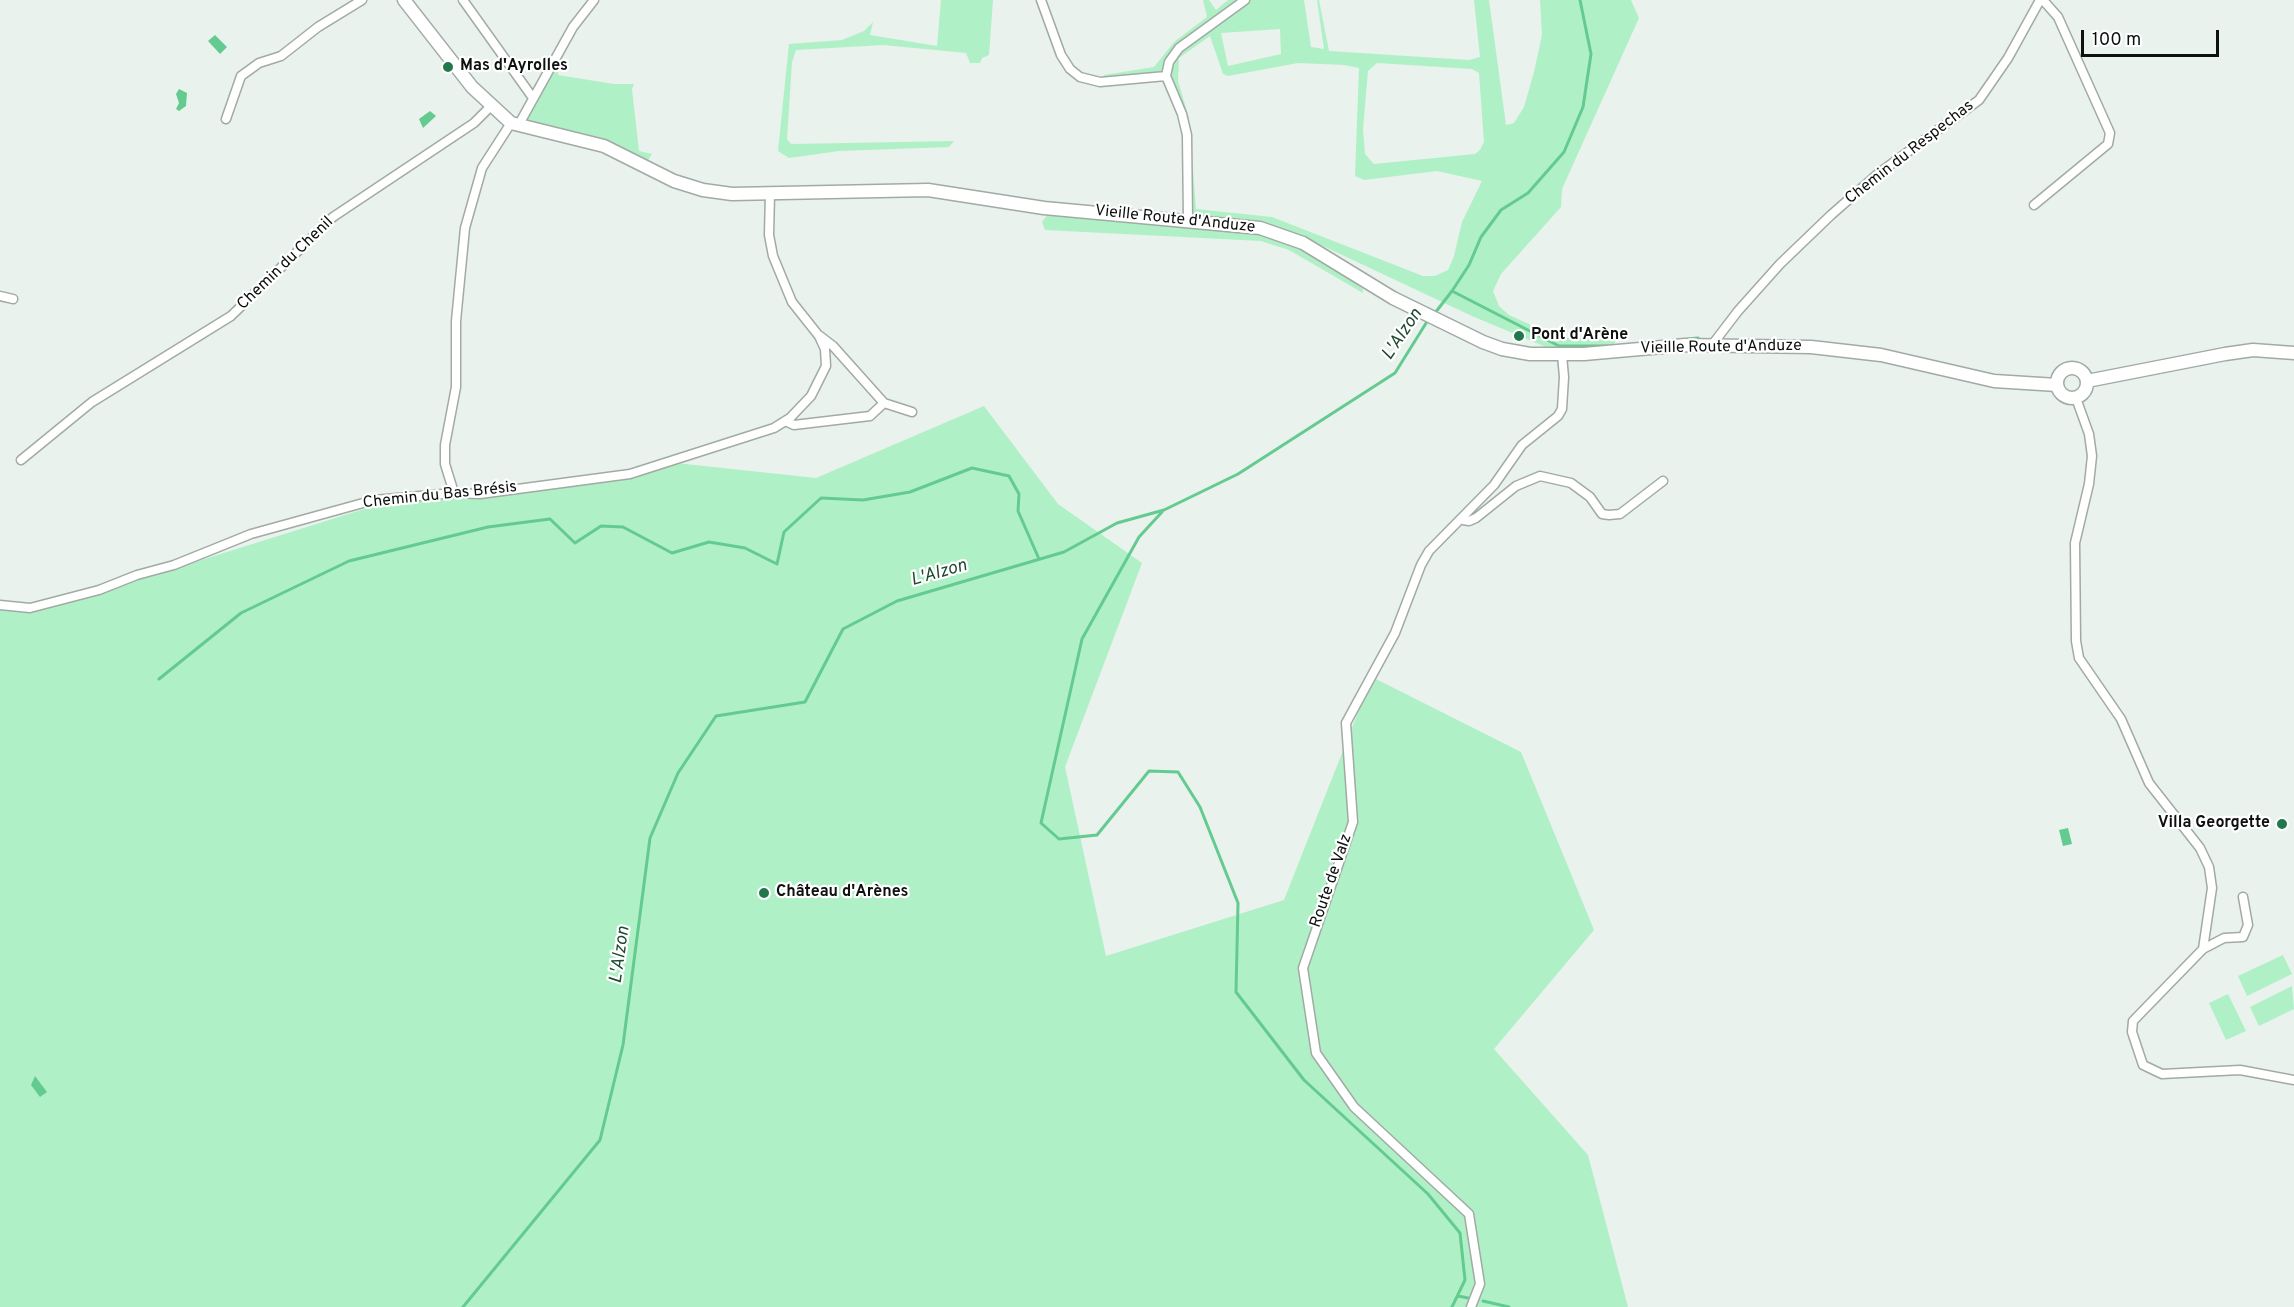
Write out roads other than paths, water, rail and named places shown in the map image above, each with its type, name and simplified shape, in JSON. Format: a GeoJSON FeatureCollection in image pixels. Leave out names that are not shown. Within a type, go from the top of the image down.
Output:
{"type":"FeatureCollection","features":[{"type":"Feature","properties":{"kind":"street"},"geometry":{"type":"LineString","coordinates":[[226,119],[241,76],[259,63],[281,57],[318,27],[362,0]]}},
{"type":"Feature","properties":{"kind":"street","name":"Vieille Route d'Anduze"},"geometry":{"type":"LineString","coordinates":[[404,0],[453,65],[490,106],[514,124],[604,146],[674,181],[703,190],[732,194],[928,190],[1044,208],[1260,228],[1303,243],[1393,298],[1482,342],[1502,349],[1530,354],[1562,355],[1712,345],[1768,345],[1881,355],[1994,381],[2056,385]]}},
{"type":"Feature","properties":{"kind":"street"},"geometry":{"type":"LineString","coordinates":[[463,0],[533,98]]}},
{"type":"Feature","properties":{"kind":"street"},"geometry":{"type":"LineString","coordinates":[[454,493],[445,464],[445,445],[456,387],[456,321],[465,228],[482,168],[498,140],[514,124],[533,98],[576,21],[594,0]]}},
{"type":"Feature","properties":{"kind":"street"},"geometry":{"type":"LineString","coordinates":[[1041,0],[1061,55],[1070,69],[1080,77],[1100,82],[1167,76]]}},
{"type":"Feature","properties":{"kind":"street"},"geometry":{"type":"LineString","coordinates":[[1188,220],[1187,135],[1182,114],[1167,76],[1169,62],[1179,48],[1245,0]]}},
{"type":"Feature","properties":{"kind":"street"},"geometry":{"type":"LineString","coordinates":[[2034,205],[2108,144],[2110,133],[2058,17],[2041,0]]}},
{"type":"Feature","properties":{"kind":"street","name":"Chemin du Respechas"},"geometry":{"type":"LineString","coordinates":[[1712,345],[1766,280],[1831,215],[1879,173],[1988,91],[2041,0]]}},
{"type":"Feature","properties":{"kind":"street","name":"Chemin du Chenil"},"geometry":{"type":"LineString","coordinates":[[21,460],[92,402],[231,316],[333,217],[474,123],[490,106]]}},
{"type":"Feature","properties":{"kind":"street","name":"Chemin du Bas Brésis"},"geometry":{"type":"LineString","coordinates":[[0,605],[30,608],[99,590],[137,574],[174,565],[251,534],[374,500],[454,493],[480,494],[630,474],[753,436],[785,421],[811,396],[820,382],[826,366],[825,349],[819,336],[792,302],[781,278],[769,234],[770,194]]}},
{"type":"Feature","properties":{"kind":"street"},"geometry":{"type":"LineString","coordinates":[[0,296],[13,299]]}},
{"type":"Feature","properties":{"kind":"street","name":"Chemin du Bas Brésis"},"geometry":{"type":"LineString","coordinates":[[819,336],[833,345],[884,403]]}},
{"type":"Feature","properties":{"kind":"street"},"geometry":{"type":"LineString","coordinates":[[2086,381],[2244,351],[2294,353]]}},
{"type":"Feature","properties":{"kind":"street","name":"Route de Valz"},"geometry":{"type":"LineString","coordinates":[[1471,1307],[1480,1284],[1469,1214],[1354,1107],[1316,1053],[1303,968],[1353,822],[1346,723],[1395,633],[1421,565],[1434,546],[1463,520],[1494,486],[1522,445],[1558,416],[1563,409],[1562,355]]}},
{"type":"Feature","properties":{"kind":"street"},"geometry":{"type":"LineString","coordinates":[[2071,368],[2078,370],[2086,381],[2082,394],[2076,398],[2063,396],[2056,385],[2063,371],[2071,368]]}},
{"type":"Feature","properties":{"kind":"street"},"geometry":{"type":"LineString","coordinates":[[2076,398],[2089,434],[2092,456],[2089,484],[2075,543],[2076,641],[2079,658],[2121,719],[2149,783],[2200,848],[2212,888],[2203,949]]}},
{"type":"Feature","properties":{"kind":"street"},"geometry":{"type":"LineString","coordinates":[[785,421],[794,425],[870,416],[884,403],[912,412]]}},
{"type":"Feature","properties":{"kind":"street"},"geometry":{"type":"LineString","coordinates":[[1463,520],[1469,521],[1476,518],[1516,486],[1540,476],[1571,483],[1590,497],[1602,513],[1609,515],[1620,513],[1663,481]]}},
{"type":"Feature","properties":{"kind":"street"},"geometry":{"type":"LineString","coordinates":[[2244,897],[2248,925],[2243,937],[2224,938],[2203,949],[2133,1021],[2132,1032],[2143,1065],[2162,1074],[2240,1070],[2294,1080]]}},
{"type":"Feature","properties":{"kind":"waterway","name":"L'Alzon"},"geometry":{"type":"LineString","coordinates":[[1435,313],[1469,265],[1481,237],[1501,210],[1528,193],[1564,152],[1583,107],[1591,54],[1580,0]]}},
{"type":"Feature","properties":{"kind":"waterway"},"geometry":{"type":"LineString","coordinates":[[1452,291],[1559,346],[1607,346]]}},
{"type":"Feature","properties":{"kind":"waterway","name":"L'Alzon"},"geometry":{"type":"LineString","coordinates":[[463,1307],[600,1140],[623,1045],[650,838],[678,773],[716,716],[805,702],[843,629],[897,601],[1064,552],[1117,523],[1164,510],[1238,474],[1395,373],[1428,320]]}},
{"type":"Feature","properties":{"kind":"waterway"},"geometry":{"type":"LineString","coordinates":[[1688,339],[1698,338]]}},
{"type":"Feature","properties":{"kind":"waterway"},"geometry":{"type":"LineString","coordinates":[[159,679],[241,613],[349,561],[488,527],[550,519],[575,543],[601,526],[623,527],[672,553],[709,542],[745,548],[777,564],[784,532],[821,498],[863,500],[910,492],[972,468],[1009,476],[1019,494],[1018,511],[1039,559]]}},
{"type":"Feature","properties":{"kind":"waterway"},"geometry":{"type":"LineString","coordinates":[[1162,512],[1139,537],[1082,639],[1041,823],[1059,839],[1097,835],[1149,771],[1178,772],[1200,807],[1238,903],[1236,992],[1304,1080],[1428,1194],[1460,1233],[1465,1280],[1452,1307]]}},
{"type":"Feature","properties":{"kind":"waterway"},"geometry":{"type":"LineString","coordinates":[[1458,1296],[1468,1298]]}},
{"type":"Feature","properties":{"kind":"waterway"},"geometry":{"type":"LineString","coordinates":[[1483,1301],[1509,1307]]}},
{"type":"Feature","properties":{"kind":"place","name":"Mas d'Ayrolles"},"geometry":{"type":"Point","coordinates":[448,67]}},
{"type":"Feature","properties":{"kind":"place","name":"Pont d'Arène"},"geometry":{"type":"Point","coordinates":[1519,336]}},
{"type":"Feature","properties":{"kind":"place","name":"Villa Georgette"},"geometry":{"type":"Point","coordinates":[2282,824]}},
{"type":"Feature","properties":{"kind":"place","name":"Château d'Arènes"},"geometry":{"type":"Point","coordinates":[764,893]}}]}
